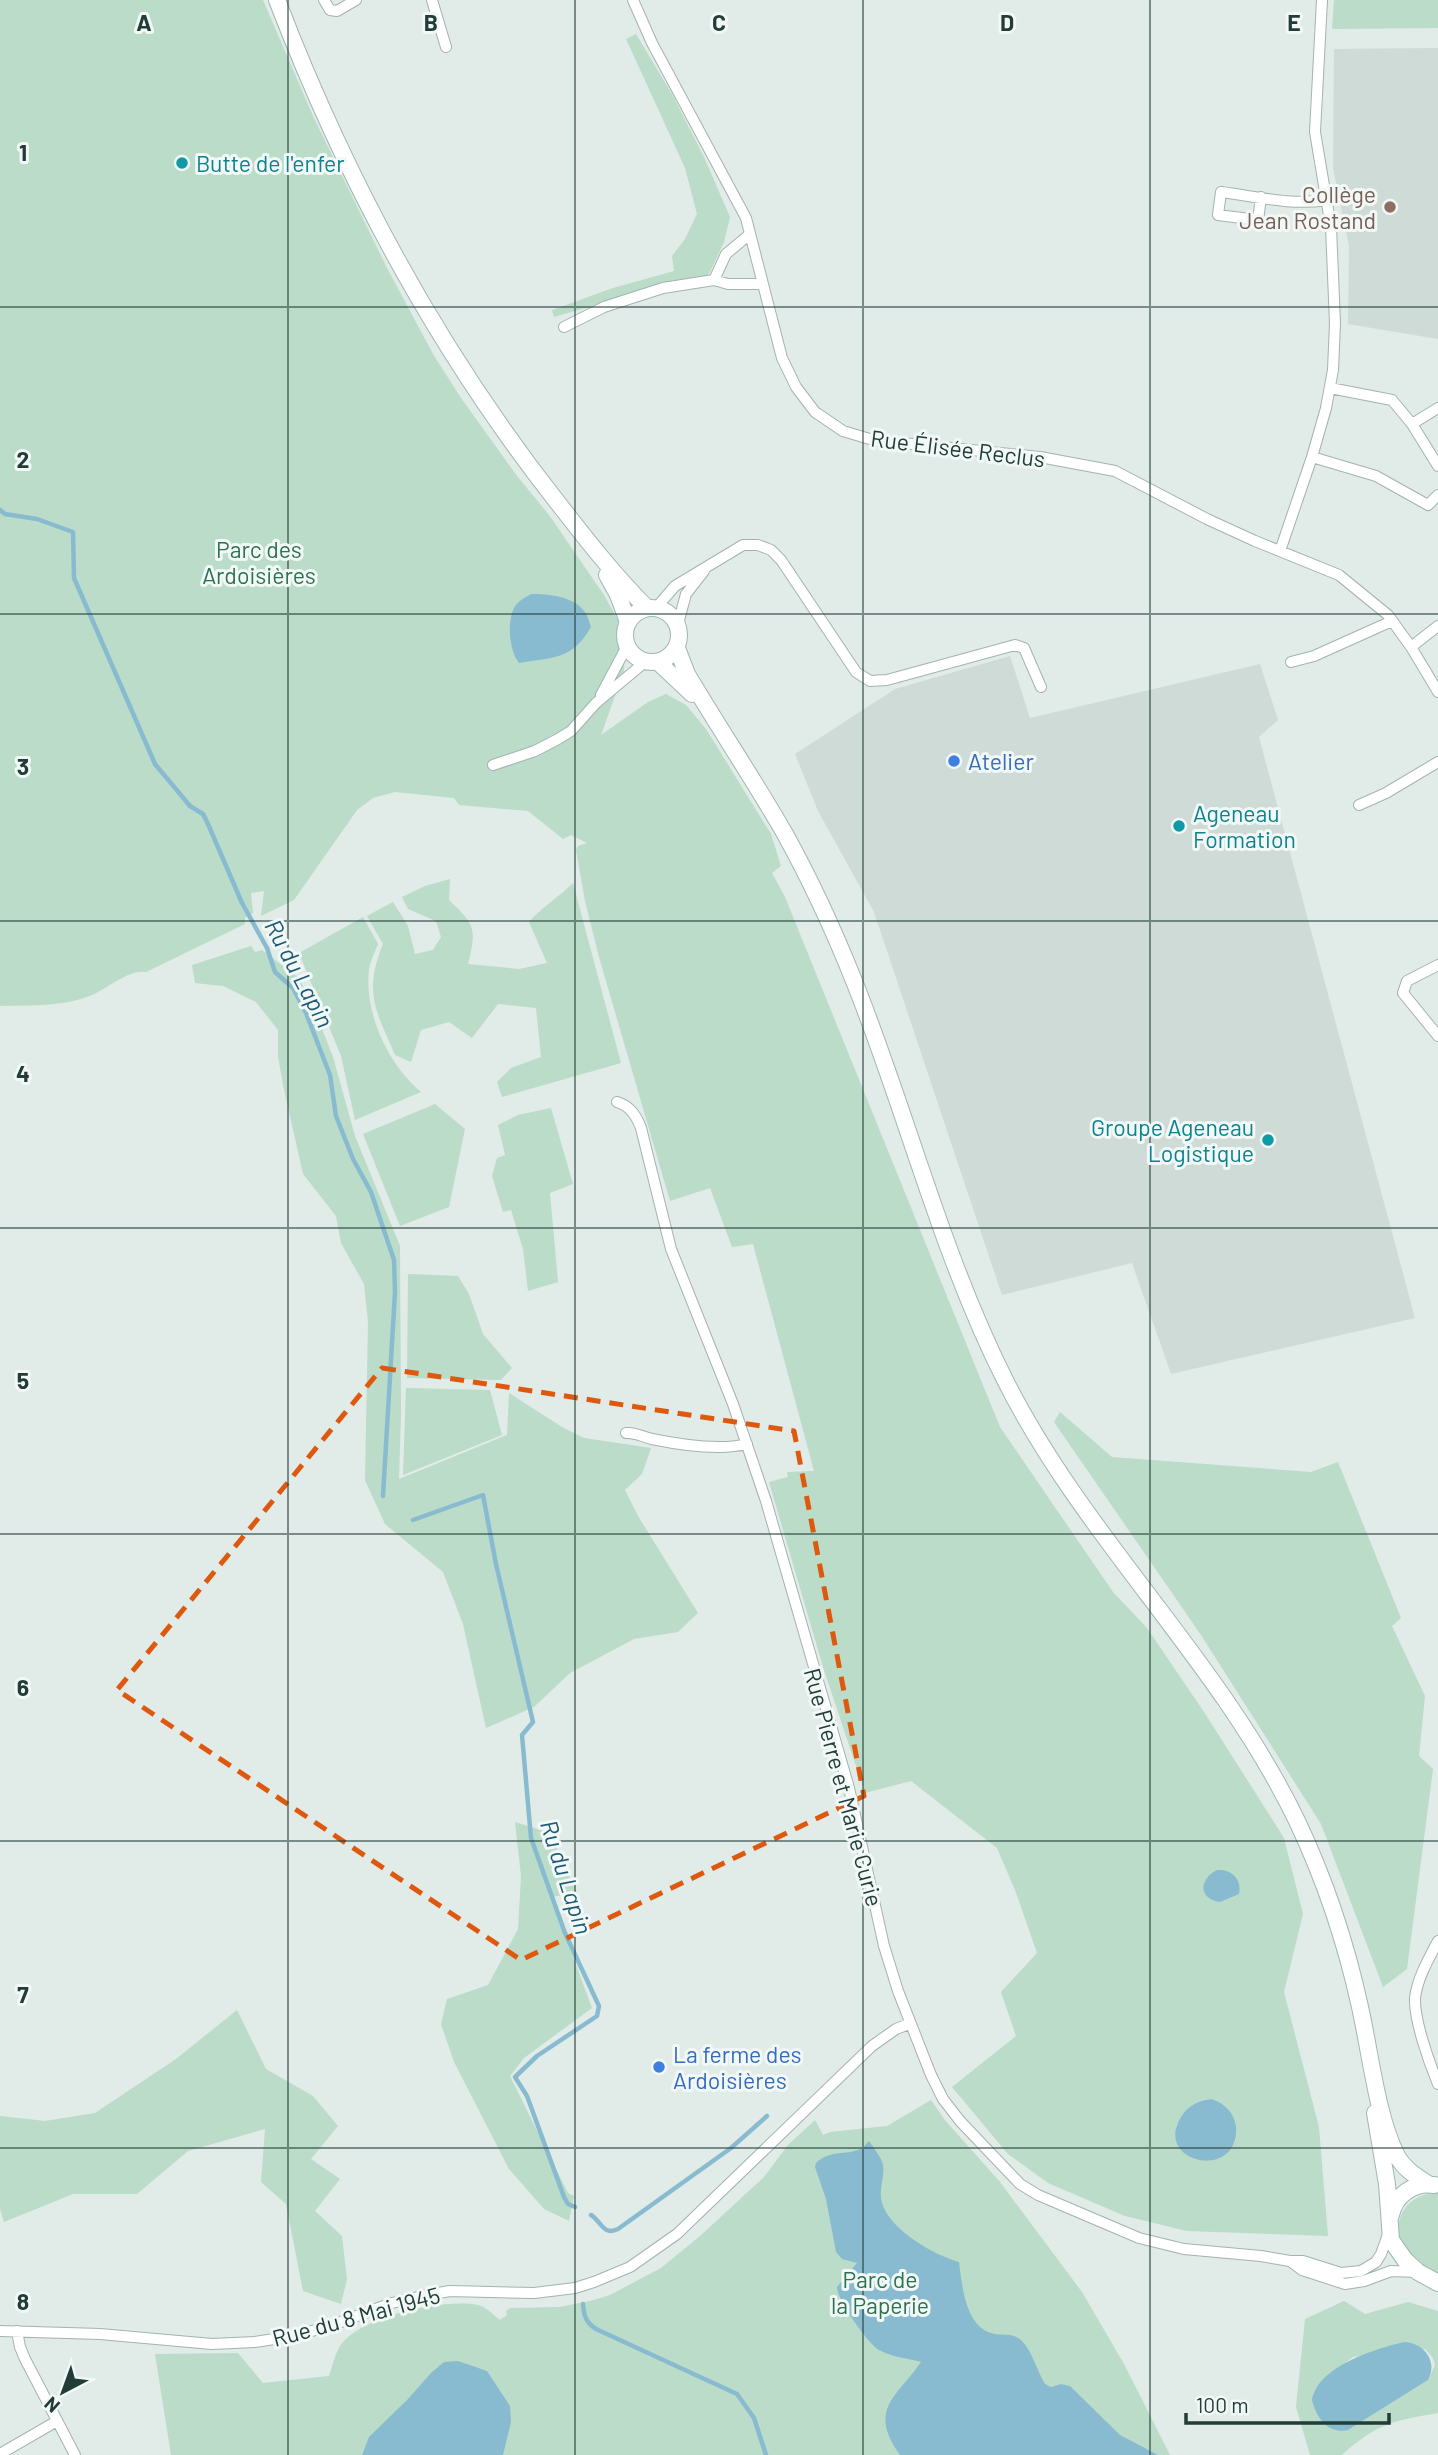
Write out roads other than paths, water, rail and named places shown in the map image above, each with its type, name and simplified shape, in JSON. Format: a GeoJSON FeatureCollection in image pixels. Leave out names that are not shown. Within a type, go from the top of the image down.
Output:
{"type":"FeatureCollection","features":[{"type":"Feature","properties":{"kind":"main road"},"geometry":{"type":"LineString","coordinates":[[277,0],[330,124],[415,292],[488,408],[586,540],[618,595],[628,622]]}},
{"type":"Feature","properties":{"kind":"main road"},"geometry":{"type":"LineString","coordinates":[[586,540],[651,608]]}},
{"type":"Feature","properties":{"kind":"main road"},"geometry":{"type":"LineString","coordinates":[[651,662],[672,654],[680,640],[678,624],[665,611],[651,608],[639,611],[628,622],[625,630],[627,646],[637,658],[651,662],[678,680],[713,717]]}},
{"type":"Feature","properties":{"kind":"main road"},"geometry":{"type":"LineString","coordinates":[[677,648],[687,674],[772,813],[816,896],[853,979],[978,1322],[1021,1411],[1075,1496],[1204,1668],[1247,1732],[1278,1785],[1306,1842],[1340,1929],[1386,2124],[1397,2157],[1407,2170],[1435,2185]]}},
{"type":"Feature","properties":{"kind":"main road"},"geometry":{"type":"LineString","coordinates":[[1369,2054],[1378,2139],[1387,2184],[1389,2228],[1396,2248],[1418,2272],[1438,2283]]}},
{"type":"Feature","properties":{"kind":"main road"},"geometry":{"type":"LineString","coordinates":[[1389,2228],[1392,2209],[1400,2197],[1413,2187],[1435,2185]]}},
{"type":"Feature","properties":{"kind":"street"},"geometry":{"type":"LineString","coordinates":[[324,0],[330,9],[340,10],[356,0]]}},
{"type":"Feature","properties":{"kind":"street"},"geometry":{"type":"LineString","coordinates":[[432,0],[446,47]]}},
{"type":"Feature","properties":{"kind":"street","name":"Rue Élisée Reclus"},"geometry":{"type":"LineString","coordinates":[[633,0],[652,43],[746,218],[782,358],[796,387],[815,412],[843,430],[873,440],[1040,457],[1115,471],[1207,519],[1339,575],[1392,621],[1438,692]]}},
{"type":"Feature","properties":{"kind":"street"},"geometry":{"type":"LineString","coordinates":[[1280,551],[1312,457],[1330,388],[1335,323],[1331,227],[1315,132],[1322,0]]}},
{"type":"Feature","properties":{"kind":"street"},"geometry":{"type":"LineString","coordinates":[[1261,197],[1310,203],[1326,201]]}},
{"type":"Feature","properties":{"kind":"street"},"geometry":{"type":"LineString","coordinates":[[714,280],[726,254],[750,234]]}},
{"type":"Feature","properties":{"kind":"street"},"geometry":{"type":"LineString","coordinates":[[565,327],[604,307],[663,288],[714,280],[728,284],[763,284]]}},
{"type":"Feature","properties":{"kind":"street"},"geometry":{"type":"LineString","coordinates":[[1330,388],[1392,400],[1412,424],[1438,466]]}},
{"type":"Feature","properties":{"kind":"street"},"geometry":{"type":"LineString","coordinates":[[1412,424],[1438,408]]}},
{"type":"Feature","properties":{"kind":"street"},"geometry":{"type":"LineString","coordinates":[[1312,457],[1376,476],[1428,505],[1438,495]]}},
{"type":"Feature","properties":{"kind":"street"},"geometry":{"type":"LineString","coordinates":[[651,608],[675,586],[743,545],[758,545],[771,550],[781,560],[856,671],[870,681],[887,680],[1015,645],[1024,648],[1041,687]]}},
{"type":"Feature","properties":{"kind":"street"},"geometry":{"type":"LineString","coordinates":[[678,624],[686,594],[708,567]]}},
{"type":"Feature","properties":{"kind":"street"},"geometry":{"type":"LineString","coordinates":[[1291,662],[1314,656],[1392,621]]}},
{"type":"Feature","properties":{"kind":"street"},"geometry":{"type":"LineString","coordinates":[[1411,647],[1438,626]]}},
{"type":"Feature","properties":{"kind":"street"},"geometry":{"type":"LineString","coordinates":[[494,765],[535,751],[558,739],[583,719],[596,703],[627,646]]}},
{"type":"Feature","properties":{"kind":"street"},"geometry":{"type":"LineString","coordinates":[[596,703],[651,662]]}},
{"type":"Feature","properties":{"kind":"street"},"geometry":{"type":"LineString","coordinates":[[1359,805],[1386,793],[1438,762]]}},
{"type":"Feature","properties":{"kind":"street"},"geometry":{"type":"LineString","coordinates":[[1438,965],[1407,981],[1403,993],[1438,1036]]}},
{"type":"Feature","properties":{"kind":"street","name":"Rue Pierre et Marie Curie"},"geometry":{"type":"LineString","coordinates":[[617,1102],[629,1108],[637,1117],[671,1249],[747,1444],[766,1501],[849,1788],[884,1946],[909,2024],[943,2099],[960,2121],[1020,2184],[1107,2226],[1159,2243],[1184,2249],[1303,2261],[1340,2273],[1361,2271],[1379,2259],[1389,2228]]}},
{"type":"Feature","properties":{"kind":"street"},"geometry":{"type":"LineString","coordinates":[[626,1433],[635,1432],[650,1438],[699,1445],[726,1447],[747,1444]]}},
{"type":"Feature","properties":{"kind":"street"},"geometry":{"type":"LineString","coordinates":[[1438,1941],[1434,1958],[1418,1984],[1415,1999],[1428,2059],[1438,2084]]}},
{"type":"Feature","properties":{"kind":"street","name":"Rue du 8 Mai 1945"},"geometry":{"type":"LineString","coordinates":[[0,2331],[100,2334],[212,2344],[255,2342],[304,2333],[392,2303],[426,2295],[450,2291],[534,2293],[575,2288],[594,2282],[630,2267],[660,2248],[736,2179],[872,2046],[896,2029],[909,2024]]}},
{"type":"Feature","properties":{"kind":"street"},"geometry":{"type":"LineString","coordinates":[[1422,2034],[1438,2066]]}},
{"type":"Feature","properties":{"kind":"street","name":"Rue Pierre et Marie Curie"},"geometry":{"type":"LineString","coordinates":[[1290,2261],[1301,2270],[1345,2284],[1364,2281],[1391,2271],[1418,2272]]}},
{"type":"Feature","properties":{"kind":"street"},"geometry":{"type":"LineString","coordinates":[[17,2331],[25,2359],[75,2455]]}},
{"type":"Feature","properties":{"kind":"street"},"geometry":{"type":"LineString","coordinates":[[0,2454],[57,2421]]}},
{"type":"Feature","properties":{"kind":"water"},"geometry":{"type":"Polygon","coordinates":[[[531,594],[552,595],[573,602],[585,613],[591,627],[577,646],[561,655],[519,663],[511,644],[510,621],[516,606],[531,594]]]}},
{"type":"Feature","properties":{"kind":"water"},"geometry":{"type":"Polygon","coordinates":[[[1217,1870],[1227,1871],[1235,1876],[1239,1884],[1239,1894],[1220,1902],[1208,1897],[1204,1883],[1217,1870]]]}},
{"type":"Feature","properties":{"kind":"water"},"geometry":{"type":"Polygon","coordinates":[[[1211,2099],[1222,2104],[1231,2113],[1236,2124],[1236,2136],[1230,2150],[1220,2158],[1207,2161],[1194,2159],[1184,2153],[1177,2143],[1176,2130],[1183,2114],[1189,2108],[1211,2099]]]}},
{"type":"Feature","properties":{"kind":"water"},"geometry":{"type":"Polygon","coordinates":[[[869,2141],[883,2165],[881,2198],[887,2213],[903,2232],[914,2240],[959,2262],[966,2303],[975,2322],[991,2333],[1018,2338],[1029,2350],[1045,2384],[1051,2387],[1061,2384],[1070,2386],[1120,2435],[1158,2455],[900,2455],[890,2439],[886,2415],[889,2404],[921,2362],[879,2350],[861,2330],[842,2301],[837,2287],[857,2263],[842,2259],[836,2252],[826,2199],[815,2167],[816,2163],[827,2156],[854,2151],[869,2141]]]}},
{"type":"Feature","properties":{"kind":"water"},"geometry":{"type":"Polygon","coordinates":[[[1404,2342],[1418,2346],[1428,2355],[1431,2373],[1428,2380],[1348,2430],[1335,2430],[1324,2424],[1312,2400],[1316,2388],[1325,2378],[1364,2354],[1404,2342]]]}},
{"type":"Feature","properties":{"kind":"water"},"geometry":{"type":"Polygon","coordinates":[[[458,2361],[487,2371],[510,2406],[511,2422],[503,2455],[362,2455],[369,2437],[431,2373],[444,2362],[458,2361]]]}},
{"type":"Feature","properties":{"kind":"waterway","name":"Ru du Lapin"},"geometry":{"type":"LineString","coordinates":[[0,510],[5,514],[37,519],[73,532],[74,578],[155,764],[190,806],[203,814],[242,903],[267,948],[275,972],[293,988],[306,1013],[330,1075],[336,1116],[353,1159],[371,1192],[394,1260],[395,1292],[383,1496]]}},
{"type":"Feature","properties":{"kind":"waterway","name":"Ru du Lapin"},"geometry":{"type":"LineString","coordinates":[[413,1520],[483,1495],[496,1564],[533,1722],[522,1735],[531,1838],[565,1933],[599,2006],[597,2016],[537,2056],[515,2077],[527,2096],[564,2197],[568,2204],[575,2207]]}},
{"type":"Feature","properties":{"kind":"waterway"},"geometry":{"type":"LineString","coordinates":[[591,2215],[609,2231],[618,2229],[731,2148],[767,2116]]}},
{"type":"Feature","properties":{"kind":"waterway","name":"Ru du Lapin"},"geometry":{"type":"LineString","coordinates":[[583,2304],[589,2324],[596,2329],[737,2394],[754,2418],[766,2455]]}},
{"type":"Feature","properties":{"kind":"place","name":"Butte de l'enfer"},"geometry":{"type":"Point","coordinates":[182,163]}},
{"type":"Feature","properties":{"kind":"place","name":"Collège Jean Rostand"},"geometry":{"type":"Point","coordinates":[1390,207]}},
{"type":"Feature","properties":{"kind":"place","name":"Atelier"},"geometry":{"type":"Point","coordinates":[954,761]}},
{"type":"Feature","properties":{"kind":"place","name":"Ageneau Formation"},"geometry":{"type":"Point","coordinates":[1179,826]}},
{"type":"Feature","properties":{"kind":"place","name":"Groupe Ageneau Logistique"},"geometry":{"type":"Point","coordinates":[1268,1140]}},
{"type":"Feature","properties":{"kind":"place","name":"La ferme des Ardoisières"},"geometry":{"type":"Point","coordinates":[659,2067]}},
{"type":"Feature","properties":{"kind":"park label","name":"Parc des Ardoisières"},"geometry":{"type":"Point","coordinates":[259,562]}},
{"type":"Feature","properties":{"kind":"park label","name":"Parc de la Paperie"},"geometry":{"type":"Point","coordinates":[880,2292]}}]}
